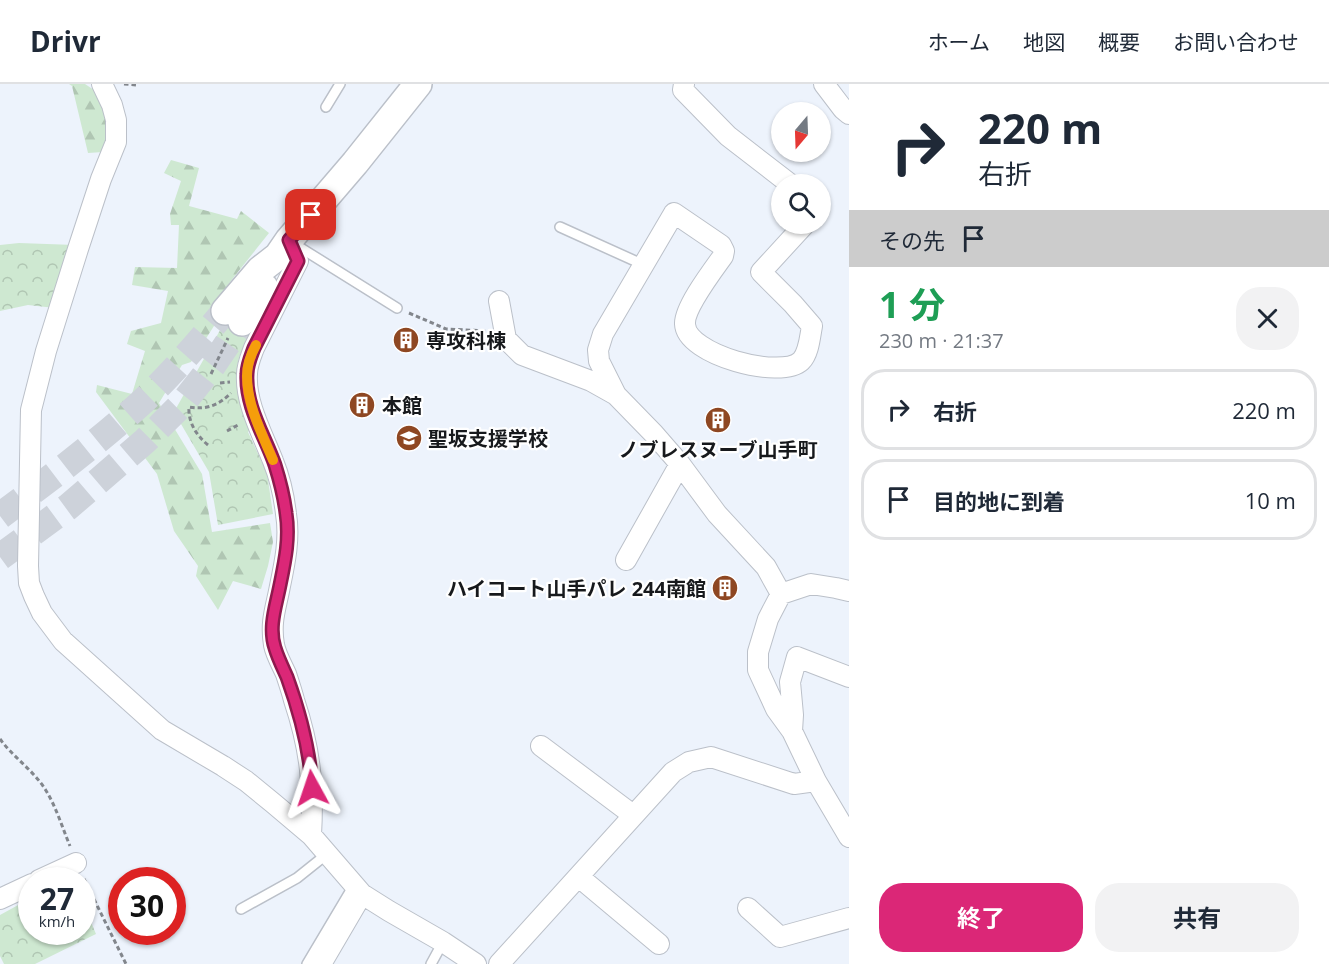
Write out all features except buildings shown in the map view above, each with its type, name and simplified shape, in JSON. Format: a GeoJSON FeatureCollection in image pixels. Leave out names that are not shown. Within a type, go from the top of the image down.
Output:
{"type":"FeatureCollection","features":[{"type":"Feature","properties":{"kind":"street"},"geometry":{"type":"LineString","coordinates":[[102,84],[116,120],[116,142],[78,249],[43,361],[31,410],[29,583],[42,613],[63,641],[162,730],[246,781],[311,835],[358,889],[389,911],[476,964]]}},
{"type":"Feature","properties":{"kind":"street"},"geometry":{"type":"LineString","coordinates":[[232,324],[260,270],[284,248],[355,164],[418,84]]}},
{"type":"Feature","properties":{"kind":"street"},"geometry":{"type":"LineString","coordinates":[[684,84],[683,90],[728,136],[777,174]]}},
{"type":"Feature","properties":{"kind":"street"},"geometry":{"type":"LineString","coordinates":[[824,84],[849,114]]}},
{"type":"Feature","properties":{"kind":"street"},"geometry":{"type":"LineString","coordinates":[[616,395],[599,361],[598,350],[603,334],[674,213],[721,245],[724,251],[689,308],[684,326],[690,338],[707,351],[745,364],[772,367],[795,364],[803,359],[812,326],[761,272],[796,234]]}},
{"type":"Feature","properties":{"kind":"street"},"geometry":{"type":"LineString","coordinates":[[284,248],[298,261],[254,348],[247,374],[248,391],[282,489],[286,515],[288,541],[272,621],[274,647],[299,715],[311,765],[313,810],[311,835]]}},
{"type":"Feature","properties":{"kind":"street"},"geometry":{"type":"LineString","coordinates":[[499,301],[506,339],[522,355],[591,381],[616,395],[654,434],[680,464],[717,514],[766,567],[781,594]]}},
{"type":"Feature","properties":{"kind":"street"},"geometry":{"type":"LineString","coordinates":[[626,560],[680,464]]}},
{"type":"Feature","properties":{"kind":"street"},"geometry":{"type":"LineString","coordinates":[[849,591],[811,584],[781,594],[768,619],[758,652],[758,670],[776,709],[792,731],[816,781],[849,837]]}},
{"type":"Feature","properties":{"kind":"street"},"geometry":{"type":"LineString","coordinates":[[792,731],[790,682],[796,657],[849,677]]}},
{"type":"Feature","properties":{"kind":"street"},"geometry":{"type":"LineString","coordinates":[[541,746],[633,815]]}},
{"type":"Feature","properties":{"kind":"street"},"geometry":{"type":"LineString","coordinates":[[500,964],[673,772],[689,762],[711,757],[794,784],[816,781]]}},
{"type":"Feature","properties":{"kind":"street"},"geometry":{"type":"LineString","coordinates":[[67,867],[76,863]]}},
{"type":"Feature","properties":{"kind":"street"},"geometry":{"type":"LineString","coordinates":[[579,876],[659,944]]}},
{"type":"Feature","properties":{"kind":"street"},"geometry":{"type":"LineString","coordinates":[[321,964],[358,889]]}},
{"type":"Feature","properties":{"kind":"street"},"geometry":{"type":"LineString","coordinates":[[0,899],[18,891]]}},
{"type":"Feature","properties":{"kind":"street"},"geometry":{"type":"LineString","coordinates":[[748,908],[780,937],[849,918]]}},
{"type":"Feature","properties":{"kind":"lane"},"geometry":{"type":"LineString","coordinates":[[326,107],[340,84]]}},
{"type":"Feature","properties":{"kind":"lane"},"geometry":{"type":"LineString","coordinates":[[560,227],[644,265]]}},
{"type":"Feature","properties":{"kind":"lane"},"geometry":{"type":"LineString","coordinates":[[284,248],[314,257],[397,308]]}},
{"type":"Feature","properties":{"kind":"lane"},"geometry":{"type":"LineString","coordinates":[[241,909],[297,878],[327,854]]}},
{"type":"Feature","properties":{"kind":"lane"},"geometry":{"type":"LineString","coordinates":[[307,964],[358,889]]}},
{"type":"Feature","properties":{"kind":"lane"},"geometry":{"type":"LineString","coordinates":[[431,964],[443,942]]}},
{"type":"Feature","properties":{"kind":"path"},"geometry":{"type":"LineString","coordinates":[[124,84],[137,84]]}},
{"type":"Feature","properties":{"kind":"path"},"geometry":{"type":"LineString","coordinates":[[397,308],[446,328],[495,331],[506,339]]}},
{"type":"Feature","properties":{"kind":"path"},"geometry":{"type":"LineString","coordinates":[[211,374],[232,324]]}},
{"type":"Feature","properties":{"kind":"path"},"geometry":{"type":"LineString","coordinates":[[446,328],[447,335]]}},
{"type":"Feature","properties":{"kind":"path"},"geometry":{"type":"LineString","coordinates":[[208,445],[200,438],[192,425],[190,406],[198,408],[218,404],[232,392]]}},
{"type":"Feature","properties":{"kind":"green space"},"geometry":{"type":"Polygon","coordinates":[[[69,84],[85,84],[97,92],[106,111],[109,138],[103,152],[88,153],[72,86],[69,84]]]}},
{"type":"Feature","properties":{"kind":"green space"},"geometry":{"type":"Polygon","coordinates":[[[171,160],[199,168],[189,206],[237,219],[241,211],[269,233],[230,282],[218,305],[221,315],[191,362],[182,365],[159,403],[202,474],[212,532],[270,523],[273,542],[261,589],[233,581],[218,610],[196,576],[198,566],[174,531],[157,474],[96,392],[97,385],[132,394],[145,351],[127,344],[131,331],[161,323],[168,291],[132,285],[135,267],[177,268],[179,225],[171,225],[170,214],[181,181],[164,173],[171,160]]]}},
{"type":"Feature","properties":{"kind":"green space"},"geometry":{"type":"Polygon","coordinates":[[[19,243],[75,245],[55,308],[28,305],[0,311],[0,245],[19,243]]]}},
{"type":"Feature","properties":{"kind":"green space"},"geometry":{"type":"Polygon","coordinates":[[[228,316],[253,330],[240,355],[237,384],[250,430],[248,432],[267,473],[273,514],[218,525],[209,472],[174,412],[228,316]]]}},
{"type":"Feature","properties":{"kind":"green space"},"geometry":{"type":"Polygon","coordinates":[[[18,905],[18,945],[74,945],[35,964],[4,964],[0,956],[0,915],[18,905]]]}},
{"type":"Feature","properties":{"kind":"tunnel"},"geometry":{"type":"LineString","coordinates":[[0,516],[89,447],[141,403],[174,370],[225,311]]}},
{"type":"Feature","properties":{"kind":"tunnel"},"geometry":{"type":"LineString","coordinates":[[0,557],[68,507],[145,441],[182,404],[213,365],[242,322]]}},
{"type":"Feature","properties":{"kind":"slow traffic"},"geometry":{"type":"LineString","coordinates":[[256,345],[249,362],[248,391],[273,460]]}},
{"type":"Feature","properties":{"kind":"place","name":"専攻科棟"},"geometry":{"type":"Point","coordinates":[406,340]}},
{"type":"Feature","properties":{"kind":"place","name":"本館"},"geometry":{"type":"Point","coordinates":[362,405]}},
{"type":"Feature","properties":{"kind":"place","name":"ノブレスヌーブ山手町"},"geometry":{"type":"Point","coordinates":[718,420]}},
{"type":"Feature","properties":{"kind":"place","name":"聖坂支援学校"},"geometry":{"type":"Point","coordinates":[409,438]}},
{"type":"Feature","properties":{"kind":"place","name":"ハイコート山手パレ 244南館"},"geometry":{"type":"Point","coordinates":[725,588]}},
{"type":"Feature","properties":{"kind":"route"},"geometry":{"type":"LineString","coordinates":[[311,215],[289,240],[298,261],[254,348],[247,374],[248,391],[255,415],[282,489],[288,541],[272,621],[274,647],[287,678],[304,733],[311,765],[312,788]]}}]}
